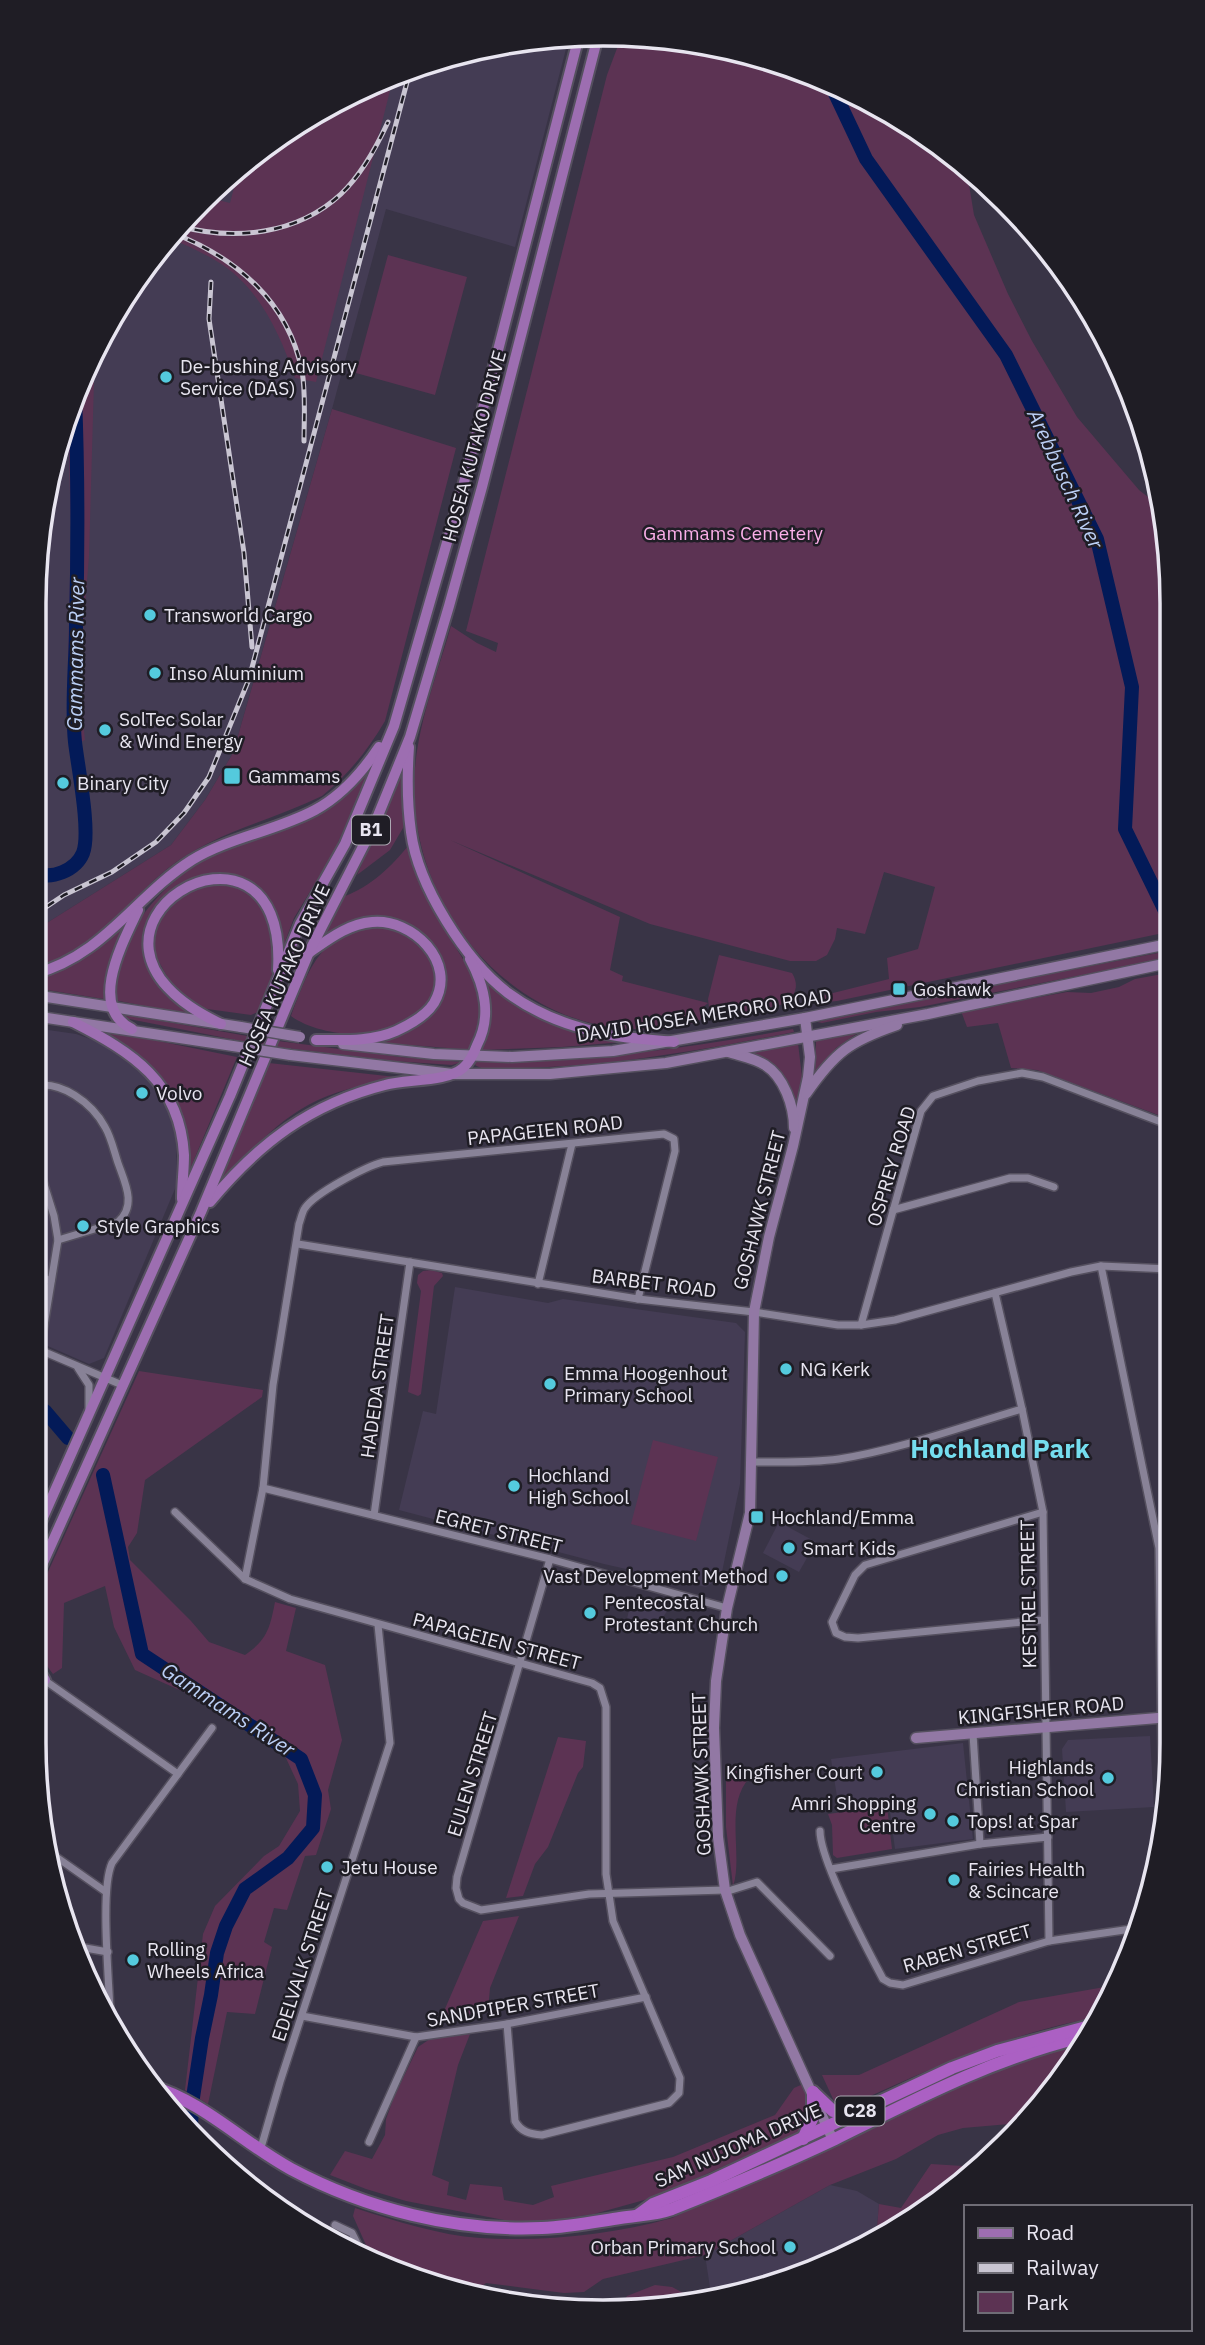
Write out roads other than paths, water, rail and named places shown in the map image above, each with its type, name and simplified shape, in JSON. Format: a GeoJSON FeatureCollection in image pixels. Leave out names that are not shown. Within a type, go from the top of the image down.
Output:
{"type":"FeatureCollection","features":[{"type":"Feature","properties":{"kind":"highway","name":"SAM NUJOMA DRIVE"},"geometry":{"type":"LineString","coordinates":[[638,2215],[653,2204],[711,2181],[952,2068],[983,2056],[1080,2029]]}},
{"type":"Feature","properties":{"kind":"highway","name":"SAM NUJOMA DRIVE"},"geometry":{"type":"LineString","coordinates":[[171,2094],[196,2106],[260,2151],[291,2169],[354,2197],[403,2212],[460,2223],[538,2228],[658,2214],[673,2209],[833,2140],[977,2070],[1074,2039]]}},
{"type":"Feature","properties":{"kind":"highway"},"geometry":{"type":"LineString","coordinates":[[813,2092],[833,2111],[861,2111]]}},
{"type":"Feature","properties":{"kind":"highway"},"geometry":{"type":"LineString","coordinates":[[802,2139],[814,2112],[813,2092]]}},
{"type":"Feature","properties":{"kind":"main road","name":"HOSEA KUTAKO DRIVE"},"geometry":{"type":"LineString","coordinates":[[46,1556],[201,1212],[309,952],[375,823],[410,737],[482,487],[595,46]]}},
{"type":"Feature","properties":{"kind":"main road","name":"HOSEA KUTAKO DRIVE"},"geometry":{"type":"LineString","coordinates":[[46,1511],[277,984],[300,924],[345,844],[394,726],[461,494],[576,47]]}},
{"type":"Feature","properties":{"kind":"main road"},"geometry":{"type":"LineString","coordinates":[[46,970],[81,954],[141,904],[168,877],[194,859],[317,809],[338,794],[367,765],[394,726]]}},
{"type":"Feature","properties":{"kind":"main road"},"geometry":{"type":"LineString","coordinates":[[201,1212],[257,1151],[319,1108],[338,1099],[387,1084],[453,1074],[463,1068],[482,1036],[487,1007],[479,975],[427,886],[411,834],[407,797],[410,737]]}},
{"type":"Feature","properties":{"kind":"main road"},"geometry":{"type":"LineString","coordinates":[[221,1024],[194,1011],[169,992],[154,969],[149,937],[155,918],[161,907],[181,890],[207,880],[219,879],[239,882],[260,895],[274,919],[277,934],[277,984]]}},
{"type":"Feature","properties":{"kind":"main road"},"geometry":{"type":"LineString","coordinates":[[132,1029],[116,1018],[111,1008],[111,986],[117,954],[141,904]]}},
{"type":"Feature","properties":{"kind":"main road"},"geometry":{"type":"LineString","coordinates":[[309,952],[353,926],[374,921],[391,923],[404,927],[425,942],[437,962],[440,981],[436,1001],[430,1009],[395,1032],[366,1039],[316,1040]]}},
{"type":"Feature","properties":{"kind":"main road"},"geometry":{"type":"LineString","coordinates":[[458,940],[509,993],[554,1018],[610,1035],[674,1042]]}},
{"type":"Feature","properties":{"kind":"main road","name":"DAVID HOSEA MERORO ROAD"},"geometry":{"type":"LineString","coordinates":[[46,997],[316,1040],[434,1054],[557,1056],[674,1042],[805,1018],[1160,945]]}},
{"type":"Feature","properties":{"kind":"main road","name":"DAVID HOSEA MERORO ROAD"},"geometry":{"type":"LineString","coordinates":[[46,1018],[290,1055],[453,1074],[577,1072],[666,1063],[727,1052],[928,1014],[1160,965]]}},
{"type":"Feature","properties":{"kind":"main road"},"geometry":{"type":"LineString","coordinates":[[804,1097],[819,1074],[852,1042],[928,1014]]}},
{"type":"Feature","properties":{"kind":"main road","name":"GOSHAWK STREET"},"geometry":{"type":"LineString","coordinates":[[805,1018],[810,1058],[804,1097],[769,1237],[754,1312],[750,1514],[719,1651],[714,1728],[718,1837],[725,1891],[740,1935],[833,2140]]}},
{"type":"Feature","properties":{"kind":"main road"},"geometry":{"type":"LineString","coordinates":[[73,1022],[121,1047],[137,1059],[162,1088],[175,1112],[182,1140],[184,1168],[181,1205]]}},
{"type":"Feature","properties":{"kind":"main road"},"geometry":{"type":"LineString","coordinates":[[727,1052],[763,1064],[773,1071],[784,1086],[794,1120],[793,1146]]}},
{"type":"Feature","properties":{"kind":"main road","name":"KINGFISHER ROAD"},"geometry":{"type":"LineString","coordinates":[[916,1738],[1160,1718]]}},
{"type":"Feature","properties":{"kind":"street","name":"OSPREY ROAD"},"geometry":{"type":"LineString","coordinates":[[861,1325],[921,1111],[933,1096],[1010,1074],[1028,1073],[1160,1122]]}},
{"type":"Feature","properties":{"kind":"street"},"geometry":{"type":"LineString","coordinates":[[46,1084],[61,1088],[98,1117],[106,1128],[128,1191],[129,1206],[118,1222],[58,1240]]}},
{"type":"Feature","properties":{"kind":"street","name":"PAPAGEIEN ROAD"},"geometry":{"type":"LineString","coordinates":[[298,1244],[299,1224],[304,1209],[316,1197],[372,1165],[664,1134],[674,1139],[675,1151],[638,1299]]}},
{"type":"Feature","properties":{"kind":"street"},"geometry":{"type":"LineString","coordinates":[[538,1284],[572,1144]]}},
{"type":"Feature","properties":{"kind":"street"},"geometry":{"type":"LineString","coordinates":[[893,1210],[1010,1178],[1028,1178],[1054,1187]]}},
{"type":"Feature","properties":{"kind":"street"},"geometry":{"type":"LineString","coordinates":[[46,1190],[58,1240],[46,1312]]}},
{"type":"Feature","properties":{"kind":"street"},"geometry":{"type":"LineString","coordinates":[[245,1579],[263,1488],[273,1385],[298,1244]]}},
{"type":"Feature","properties":{"kind":"street","name":"BARBET ROAD"},"geometry":{"type":"LineString","coordinates":[[298,1244],[638,1299],[754,1312],[813,1323],[861,1325],[895,1320],[1101,1266],[1160,1269]]}},
{"type":"Feature","properties":{"kind":"street","name":"HADEDA STREET"},"geometry":{"type":"LineString","coordinates":[[374,1515],[410,1262]]}},
{"type":"Feature","properties":{"kind":"street"},"geometry":{"type":"LineString","coordinates":[[1101,1266],[1149,1491],[1159,1548],[1160,1585]]}},
{"type":"Feature","properties":{"kind":"street"},"geometry":{"type":"LineString","coordinates":[[46,1279],[51,1281]]}},
{"type":"Feature","properties":{"kind":"street","name":"KESTREL STREET"},"geometry":{"type":"LineString","coordinates":[[995,1293],[1042,1512],[1049,1941]]}},
{"type":"Feature","properties":{"kind":"street"},"geometry":{"type":"LineString","coordinates":[[46,1353],[122,1385]]}},
{"type":"Feature","properties":{"kind":"street"},"geometry":{"type":"LineString","coordinates":[[76,1366],[89,1385],[88,1416]]}},
{"type":"Feature","properties":{"kind":"street"},"geometry":{"type":"LineString","coordinates":[[752,1462],[810,1462],[849,1457],[1022,1409]]}},
{"type":"Feature","properties":{"kind":"street","name":"EGRET STREET"},"geometry":{"type":"LineString","coordinates":[[263,1488],[550,1559],[727,1608]]}},
{"type":"Feature","properties":{"kind":"street"},"geometry":{"type":"LineString","coordinates":[[175,1511],[245,1579]]}},
{"type":"Feature","properties":{"kind":"street"},"geometry":{"type":"LineString","coordinates":[[1042,1512],[865,1565],[855,1575],[832,1622],[836,1633],[858,1638],[1044,1620]]}},
{"type":"Feature","properties":{"kind":"street","name":"EULEN STREET"},"geometry":{"type":"LineString","coordinates":[[550,1559],[457,1877],[459,1899],[481,1910],[607,1893],[725,1891],[757,1882],[830,1956]]}},
{"type":"Feature","properties":{"kind":"street","name":"PAPAGEIEN STREET"},"geometry":{"type":"LineString","coordinates":[[245,1579],[290,1599],[592,1683],[600,1688],[606,1706],[607,1893],[612,1916],[680,2078],[681,2085],[676,2098],[669,2103],[542,2135],[524,2131],[515,2121],[507,2024]]}},
{"type":"Feature","properties":{"kind":"street","name":"EDELVALK STREET"},"geometry":{"type":"LineString","coordinates":[[260,2151],[390,1743],[377,1625]]}},
{"type":"Feature","properties":{"kind":"street"},"geometry":{"type":"LineString","coordinates":[[46,1680],[178,1774]]}},
{"type":"Feature","properties":{"kind":"street"},"geometry":{"type":"LineString","coordinates":[[110,2002],[106,1892],[108,1872],[212,1728]]}},
{"type":"Feature","properties":{"kind":"street"},"geometry":{"type":"LineString","coordinates":[[973,1734],[980,1844]]}},
{"type":"Feature","properties":{"kind":"street","name":"RABEN STREET"},"geometry":{"type":"LineString","coordinates":[[820,1831],[820,1843],[831,1869],[883,1979],[890,1983],[903,1985],[1049,1941],[1127,1930]]}},
{"type":"Feature","properties":{"kind":"street"},"geometry":{"type":"LineString","coordinates":[[831,1869],[980,1844],[1048,1837]]}},
{"type":"Feature","properties":{"kind":"street"},"geometry":{"type":"LineString","coordinates":[[58,1858],[106,1892]]}},
{"type":"Feature","properties":{"kind":"street"},"geometry":{"type":"LineString","coordinates":[[85,1948],[108,1952]]}},
{"type":"Feature","properties":{"kind":"street","name":"SANDPIPER STREET"},"geometry":{"type":"LineString","coordinates":[[302,2016],[416,2037],[507,2024],[646,1997]]}},
{"type":"Feature","properties":{"kind":"street"},"geometry":{"type":"LineString","coordinates":[[369,2142],[416,2037]]}},
{"type":"Feature","properties":{"kind":"street"},"geometry":{"type":"LineString","coordinates":[[335,2225],[352,2233],[357,2242]]}},
{"type":"Feature","properties":{"kind":"waterway","name":"Arebbusch River"},"geometry":{"type":"LineString","coordinates":[[837,98],[866,159],[1006,355],[1097,539],[1132,687],[1125,829],[1160,901]]}},
{"type":"Feature","properties":{"kind":"waterway","name":"Gammams River"},"geometry":{"type":"LineString","coordinates":[[46,875],[69,869],[80,859],[86,830],[73,713],[77,540],[76,421]]}},
{"type":"Feature","properties":{"kind":"waterway","name":"Gammams River"},"geometry":{"type":"LineString","coordinates":[[46,1412],[68,1438]]}},
{"type":"Feature","properties":{"kind":"waterway","name":"Gammams River"},"geometry":{"type":"LineString","coordinates":[[103,1475],[142,1654],[301,1759],[315,1795],[313,1828],[288,1858],[245,1889],[226,1926],[217,1953],[191,2118]]}},
{"type":"Feature","properties":{"kind":"railway"},"geometry":{"type":"LineString","coordinates":[[46,907],[64,895],[112,872],[156,842],[184,813],[209,777],[249,679],[407,81]]}},
{"type":"Feature","properties":{"kind":"railway"},"geometry":{"type":"LineString","coordinates":[[190,229],[221,233],[264,231],[285,226],[324,208],[356,178],[388,122]]}},
{"type":"Feature","properties":{"kind":"railway"},"geometry":{"type":"LineString","coordinates":[[182,237],[218,255],[238,269],[272,303],[285,323],[302,371],[304,441]]}},
{"type":"Feature","properties":{"kind":"railway"},"geometry":{"type":"LineString","coordinates":[[211,282],[209,319],[244,553],[252,647]]}},
{"type":"Feature","properties":{"kind":"place","name":"De-bushing Advisory Service (DAS)"},"geometry":{"type":"Point","coordinates":[166,377]}},
{"type":"Feature","properties":{"kind":"place","name":"Transworld Cargo"},"geometry":{"type":"Point","coordinates":[150,615]}},
{"type":"Feature","properties":{"kind":"place","name":"Inso Aluminium"},"geometry":{"type":"Point","coordinates":[155,673]}},
{"type":"Feature","properties":{"kind":"place","name":"SolTec Solar & Wind Energy"},"geometry":{"type":"Point","coordinates":[105,730]}},
{"type":"Feature","properties":{"kind":"place","name":"Gammams"},"geometry":{"type":"Point","coordinates":[232,776]}},
{"type":"Feature","properties":{"kind":"place","name":"Binary City"},"geometry":{"type":"Point","coordinates":[63,783]}},
{"type":"Feature","properties":{"kind":"place","name":"Goshawk"},"geometry":{"type":"Point","coordinates":[899,989]}},
{"type":"Feature","properties":{"kind":"place","name":"Volvo"},"geometry":{"type":"Point","coordinates":[142,1093]}},
{"type":"Feature","properties":{"kind":"place","name":"Style Graphics"},"geometry":{"type":"Point","coordinates":[83,1226]}},
{"type":"Feature","properties":{"kind":"place","name":"NG Kerk"},"geometry":{"type":"Point","coordinates":[786,1369]}},
{"type":"Feature","properties":{"kind":"place","name":"Emma Hoogenhout Primary School"},"geometry":{"type":"Point","coordinates":[550,1384]}},
{"type":"Feature","properties":{"kind":"place","name":"Hochland High School"},"geometry":{"type":"Point","coordinates":[514,1486]}},
{"type":"Feature","properties":{"kind":"place","name":"Hochland/Emma"},"geometry":{"type":"Point","coordinates":[757,1517]}},
{"type":"Feature","properties":{"kind":"place","name":"Smart Kids"},"geometry":{"type":"Point","coordinates":[789,1548]}},
{"type":"Feature","properties":{"kind":"place","name":"Vast Development Method"},"geometry":{"type":"Point","coordinates":[782,1576]}},
{"type":"Feature","properties":{"kind":"place","name":"Pentecostal Protestant Church"},"geometry":{"type":"Point","coordinates":[590,1613]}},
{"type":"Feature","properties":{"kind":"place","name":"Kingfisher Court"},"geometry":{"type":"Point","coordinates":[877,1772]}},
{"type":"Feature","properties":{"kind":"place","name":"Highlands Christian School"},"geometry":{"type":"Point","coordinates":[1108,1778]}},
{"type":"Feature","properties":{"kind":"place","name":"Amri Shopping Centre"},"geometry":{"type":"Point","coordinates":[930,1814]}},
{"type":"Feature","properties":{"kind":"place","name":"Tops! at Spar"},"geometry":{"type":"Point","coordinates":[953,1821]}},
{"type":"Feature","properties":{"kind":"place","name":"Jetu House"},"geometry":{"type":"Point","coordinates":[327,1867]}},
{"type":"Feature","properties":{"kind":"place","name":"Fairies Health & Scincare"},"geometry":{"type":"Point","coordinates":[954,1880]}},
{"type":"Feature","properties":{"kind":"place","name":"Rolling Wheels Africa"},"geometry":{"type":"Point","coordinates":[133,1960]}},
{"type":"Feature","properties":{"kind":"place","name":"Orban Primary School"},"geometry":{"type":"Point","coordinates":[790,2247]}},
{"type":"Feature","properties":{"kind":"district","name":"Hochland Park"},"geometry":{"type":"Point","coordinates":[1000,1449]}},
{"type":"Feature","properties":{"kind":"park label","name":"Gammams Cemetery"},"geometry":{"type":"Point","coordinates":[733,533]}}]}
